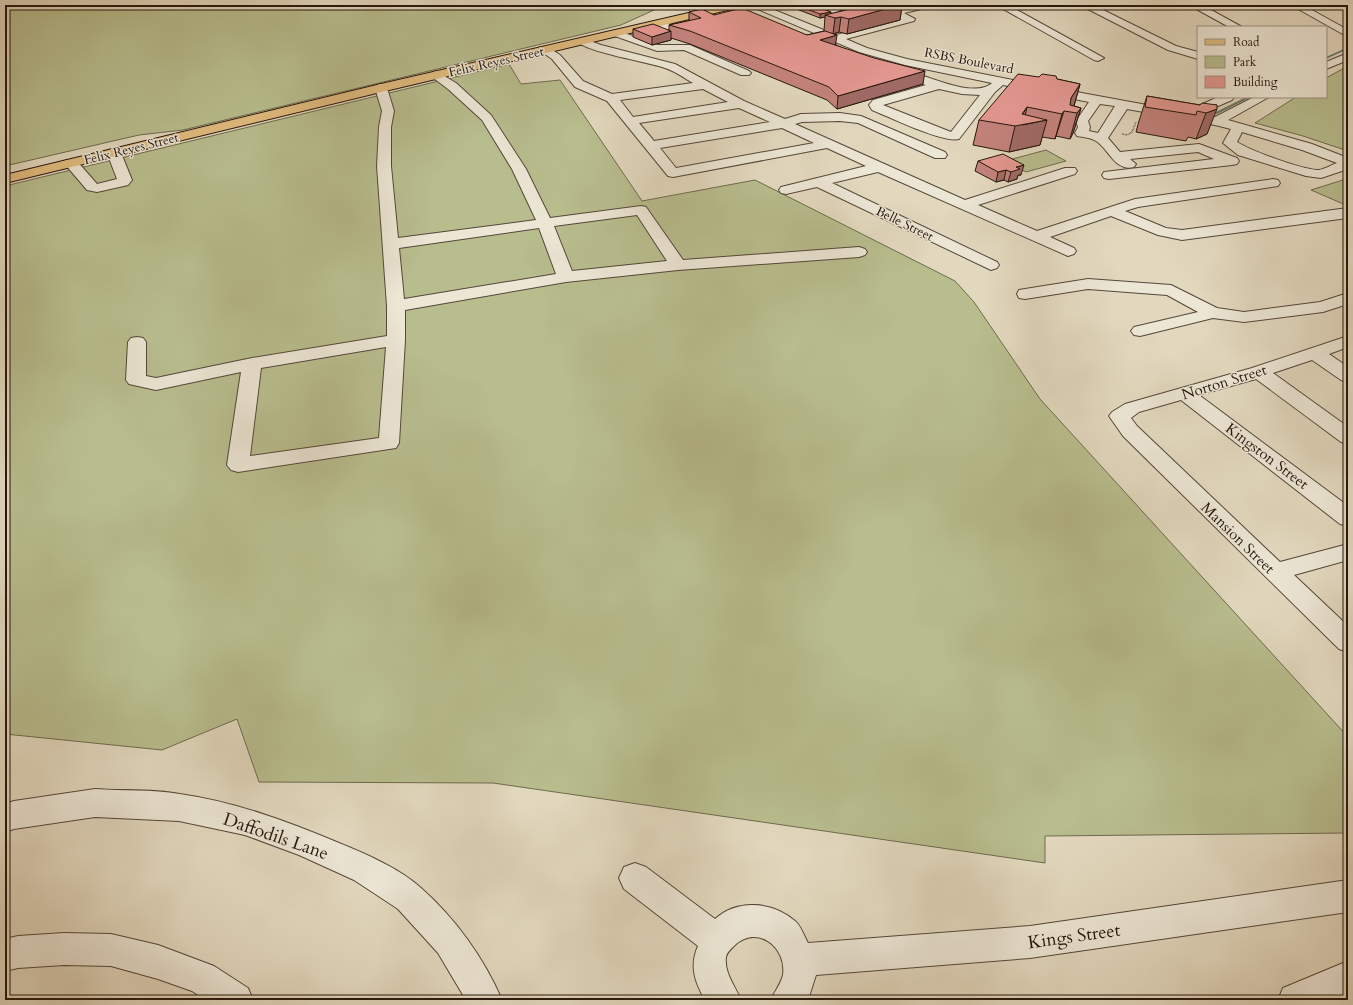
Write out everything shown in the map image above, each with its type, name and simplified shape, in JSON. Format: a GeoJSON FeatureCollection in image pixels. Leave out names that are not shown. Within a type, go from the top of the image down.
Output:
{"type":"FeatureCollection","features":[{"type":"Feature","properties":{"kind":"main road","name":"Felix Reyes Street"},"geometry":{"type":"LineString","coordinates":[[5,179],[544,49],[736,5]]}},
{"type":"Feature","properties":{"kind":"main road","name":"Felix Reyes Street"},"geometry":{"type":"LineString","coordinates":[[5,170],[123,142],[257,118]]}},
{"type":"Feature","properties":{"kind":"street","name":"RSBS Boulevard"},"geometry":{"type":"LineString","coordinates":[[753,5],[863,50],[905,62],[1000,82],[1124,103],[1217,121],[1307,147],[1348,163]]}},
{"type":"Feature","properties":{"kind":"street"},"geometry":{"type":"LineString","coordinates":[[835,39],[910,19],[878,6],[881,5]]}},
{"type":"Feature","properties":{"kind":"street"},"geometry":{"type":"LineString","coordinates":[[894,12],[926,5]]}},
{"type":"Feature","properties":{"kind":"street"},"geometry":{"type":"LineString","coordinates":[[1000,5],[1098,58]]}},
{"type":"Feature","properties":{"kind":"street"},"geometry":{"type":"LineString","coordinates":[[1085,5],[1172,48],[1195,54]]}},
{"type":"Feature","properties":{"kind":"street"},"geometry":{"type":"LineString","coordinates":[[1194,5],[1234,26]]}},
{"type":"Feature","properties":{"kind":"street"},"geometry":{"type":"LineString","coordinates":[[1296,5],[1346,33]]}},
{"type":"Feature","properties":{"kind":"street"},"geometry":{"type":"LineString","coordinates":[[806,26],[838,18],[816,8]]}},
{"type":"Feature","properties":{"kind":"street"},"geometry":{"type":"LineString","coordinates":[[829,13],[840,10]]}},
{"type":"Feature","properties":{"kind":"street"},"geometry":{"type":"LineString","coordinates":[[772,23],[786,19]]}},
{"type":"Feature","properties":{"kind":"street"},"geometry":{"type":"LineString","coordinates":[[652,25],[683,28],[693,26]]}},
{"type":"Feature","properties":{"kind":"street"},"geometry":{"type":"LineString","coordinates":[[616,33],[657,48],[686,47],[745,73]]}},
{"type":"Feature","properties":{"kind":"street"},"geometry":{"type":"LineString","coordinates":[[1327,35],[1346,33]]}},
{"type":"Feature","properties":{"kind":"street"},"geometry":{"type":"LineString","coordinates":[[582,40],[597,47],[671,66],[703,85],[740,104],[880,168],[1068,250]]}},
{"type":"Feature","properties":{"kind":"street"},"geometry":{"type":"LineString","coordinates":[[544,49],[556,57],[579,84],[611,98],[673,173],[828,144]]}},
{"type":"Feature","properties":{"kind":"street"},"geometry":{"type":"LineString","coordinates":[[863,50],[845,55],[868,64]]}},
{"type":"Feature","properties":{"kind":"street"},"geometry":{"type":"LineString","coordinates":[[1327,65],[1346,50]]}},
{"type":"Feature","properties":{"kind":"street"},"geometry":{"type":"LineString","coordinates":[[436,75],[452,86],[488,118],[519,169],[545,223],[566,277]]}},
{"type":"Feature","properties":{"kind":"street"},"geometry":{"type":"LineString","coordinates":[[911,76],[970,92],[990,91],[995,89],[1000,82]]}},
{"type":"Feature","properties":{"kind":"street"},"geometry":{"type":"LineString","coordinates":[[937,84],[936,86],[877,103],[876,107],[946,135],[954,136],[990,91]]}},
{"type":"Feature","properties":{"kind":"street"},"geometry":{"type":"LineString","coordinates":[[611,98],[703,85]]}},
{"type":"Feature","properties":{"kind":"street"},"geometry":{"type":"LineString","coordinates":[[252,364],[238,465],[389,443],[396,340],[396,306],[384,166],[385,127],[388,111],[381,88]]}},
{"type":"Feature","properties":{"kind":"street"},"geometry":{"type":"LineString","coordinates":[[1188,115],[1226,98]]}},
{"type":"Feature","properties":{"kind":"street"},"geometry":{"type":"LineString","coordinates":[[1217,121],[1261,98]]}},
{"type":"Feature","properties":{"kind":"street"},"geometry":{"type":"LineString","coordinates":[[1097,99],[1082,121],[1084,127],[1082,133],[1101,138],[1117,156],[1140,172]]}},
{"type":"Feature","properties":{"kind":"street"},"geometry":{"type":"LineString","coordinates":[[1101,138],[1124,103]]}},
{"type":"Feature","properties":{"kind":"street"},"geometry":{"type":"LineString","coordinates":[[629,121],[740,104]]}},
{"type":"Feature","properties":{"kind":"street"},"geometry":{"type":"LineString","coordinates":[[650,146],[784,124],[801,118],[840,117],[861,120],[940,155]]}},
{"type":"Feature","properties":{"kind":"street"},"geometry":{"type":"LineString","coordinates":[[1239,127],[1230,143],[1244,152],[1306,172],[1321,174],[1348,163]]}},
{"type":"Feature","properties":{"kind":"street"},"geometry":{"type":"LineString","coordinates":[[1109,175],[1232,162],[1199,148],[1117,156]]}},
{"type":"Feature","properties":{"kind":"street"},"geometry":{"type":"LineString","coordinates":[[71,163],[92,187],[96,188],[123,182],[125,180],[114,153]]}},
{"type":"Feature","properties":{"kind":"street"},"geometry":{"type":"LineString","coordinates":[[786,190],[880,168]]}},
{"type":"Feature","properties":{"kind":"street"},"geometry":{"type":"LineString","coordinates":[[964,205],[1070,172]]}},
{"type":"Feature","properties":{"kind":"street","name":"Belle Street"},"geometry":{"type":"LineString","coordinates":[[819,182],[992,265]]}},
{"type":"Feature","properties":{"kind":"street"},"geometry":{"type":"LineString","coordinates":[[1036,237],[1135,204],[1273,183]]}},
{"type":"Feature","properties":{"kind":"street"},"geometry":{"type":"LineString","coordinates":[[390,244],[641,210],[678,265]]}},
{"type":"Feature","properties":{"kind":"street"},"geometry":{"type":"LineString","coordinates":[[1111,211],[1163,232],[1182,235],[1348,213]]}},
{"type":"Feature","properties":{"kind":"street"},"geometry":{"type":"LineString","coordinates":[[396,306],[566,277],[678,265],[859,252]]}},
{"type":"Feature","properties":{"kind":"street"},"geometry":{"type":"LineString","coordinates":[[1025,294],[1088,284],[1171,290],[1213,313]]}},
{"type":"Feature","properties":{"kind":"street"},"geometry":{"type":"LineString","coordinates":[[1140,331],[1213,313],[1244,317],[1323,307],[1348,298]]}},
{"type":"Feature","properties":{"kind":"street"},"geometry":{"type":"LineString","coordinates":[[137,342],[136,380],[156,384],[252,364],[396,340]]}},
{"type":"Feature","properties":{"kind":"street","name":"Norton Street"},"geometry":{"type":"LineString","coordinates":[[1130,431],[1119,416],[1132,408],[1259,372],[1348,341]]}},
{"type":"Feature","properties":{"kind":"street"},"geometry":{"type":"LineString","coordinates":[[1315,353],[1348,376]]}},
{"type":"Feature","properties":{"kind":"street"},"geometry":{"type":"LineString","coordinates":[[1259,372],[1348,437]]}},
{"type":"Feature","properties":{"kind":"street","name":"Kingston Street"},"geometry":{"type":"LineString","coordinates":[[1185,394],[1348,518]]}},
{"type":"Feature","properties":{"kind":"street","name":"Mansion Street"},"geometry":{"type":"LineString","coordinates":[[1130,431],[1348,642]]}},
{"type":"Feature","properties":{"kind":"street"},"geometry":{"type":"LineString","coordinates":[[1274,572],[1348,552]]}},
{"type":"Feature","properties":{"kind":"street","name":"Daffodils Lane"},"geometry":{"type":"LineString","coordinates":[[5,818],[14,815],[95,803],[179,807],[245,821],[307,844],[365,869],[409,898],[450,941],[485,1000]]}},
{"type":"Feature","properties":{"kind":"street"},"geometry":{"type":"LineString","coordinates":[[635,878],[716,940]]}},
{"type":"Feature","properties":{"kind":"street","name":"Kings Street"},"geometry":{"type":"LineString","coordinates":[[799,960],[1030,942],[1348,896]]}},
{"type":"Feature","properties":{"kind":"street"},"geometry":{"type":"LineString","coordinates":[[724,1000],[717,992],[710,974],[710,956],[716,940],[724,931],[733,924],[750,920],[768,923],[779,929],[788,938],[799,960],[800,978],[793,995],[788,1000]]}},
{"type":"Feature","properties":{"kind":"street"},"geometry":{"type":"LineString","coordinates":[[5,955],[18,952],[64,949],[111,950],[158,962],[202,978],[236,1000]]}},
{"type":"Feature","properties":{"kind":"street"},"geometry":{"type":"LineString","coordinates":[[1295,1000],[1348,978]]}},
{"type":"Feature","properties":{"kind":"green space"},"geometry":{"type":"Polygon","coordinates":[[[5,5],[665,5],[621,25],[183,130],[139,135],[5,166],[5,5]]]}},
{"type":"Feature","properties":{"kind":"green space"},"geometry":{"type":"Polygon","coordinates":[[[509,64],[521,84],[560,80],[642,201],[755,180],[955,281],[974,302],[1040,399],[1348,737],[1348,833],[1045,836],[1045,863],[493,783],[259,782],[237,719],[162,750],[5,734],[5,186],[509,64]]]}},
{"type":"Feature","properties":{"kind":"green space"},"geometry":{"type":"Polygon","coordinates":[[[1348,66],[1348,151],[1303,136],[1255,123],[1294,98],[1327,98],[1327,77],[1348,66]]]}},
{"type":"Feature","properties":{"kind":"green space"},"geometry":{"type":"Polygon","coordinates":[[[1046,150],[1066,161],[1026,172],[1005,161],[1046,150]]]}},
{"type":"Feature","properties":{"kind":"green space"},"geometry":{"type":"Polygon","coordinates":[[[1343,180],[1348,182],[1348,206],[1311,190],[1343,180]]]}},
{"type":"Feature","properties":{"kind":"building"},"geometry":{"type":"Polygon","coordinates":[[[796,5],[813,5],[831,12],[820,14],[796,5]]]}},
{"type":"Feature","properties":{"kind":"building"},"geometry":{"type":"Polygon","coordinates":[[[859,5],[900,5],[849,19],[841,17],[835,18],[825,15],[863,6],[859,5]]]}},
{"type":"Feature","properties":{"kind":"building"},"geometry":{"type":"Polygon","coordinates":[[[742,8],[807,35],[825,31],[837,35],[820,40],[874,58],[925,71],[838,96],[829,87],[690,31],[669,25],[701,18],[689,12],[702,9],[714,15],[742,8]]]}},
{"type":"Feature","properties":{"kind":"building"},"geometry":{"type":"Polygon","coordinates":[[[653,24],[671,31],[652,37],[633,29],[653,24]]]}},
{"type":"Feature","properties":{"kind":"building"},"geometry":{"type":"Polygon","coordinates":[[[1018,74],[1039,77],[1042,74],[1056,76],[1057,79],[1080,84],[1071,98],[1070,105],[1081,108],[1077,113],[1064,111],[1062,114],[1027,107],[1022,114],[1047,120],[1015,126],[979,120],[1018,74]]]}},
{"type":"Feature","properties":{"kind":"building"},"geometry":{"type":"Polygon","coordinates":[[[1147,96],[1200,105],[1202,103],[1217,105],[1217,109],[1206,113],[1197,111],[1196,115],[1145,107],[1147,96]]]}},
{"type":"Feature","properties":{"kind":"building"},"geometry":{"type":"Polygon","coordinates":[[[1003,154],[1024,165],[1016,167],[1020,169],[1011,172],[1006,170],[998,172],[978,161],[1003,154]]]}},
{"type":"Feature","properties":{"kind":"waterway"},"geometry":{"type":"LineString","coordinates":[[1327,58],[1348,48]]}},
{"type":"Feature","properties":{"kind":"waterway"},"geometry":{"type":"LineString","coordinates":[[1216,113],[1247,98]]}}]}
